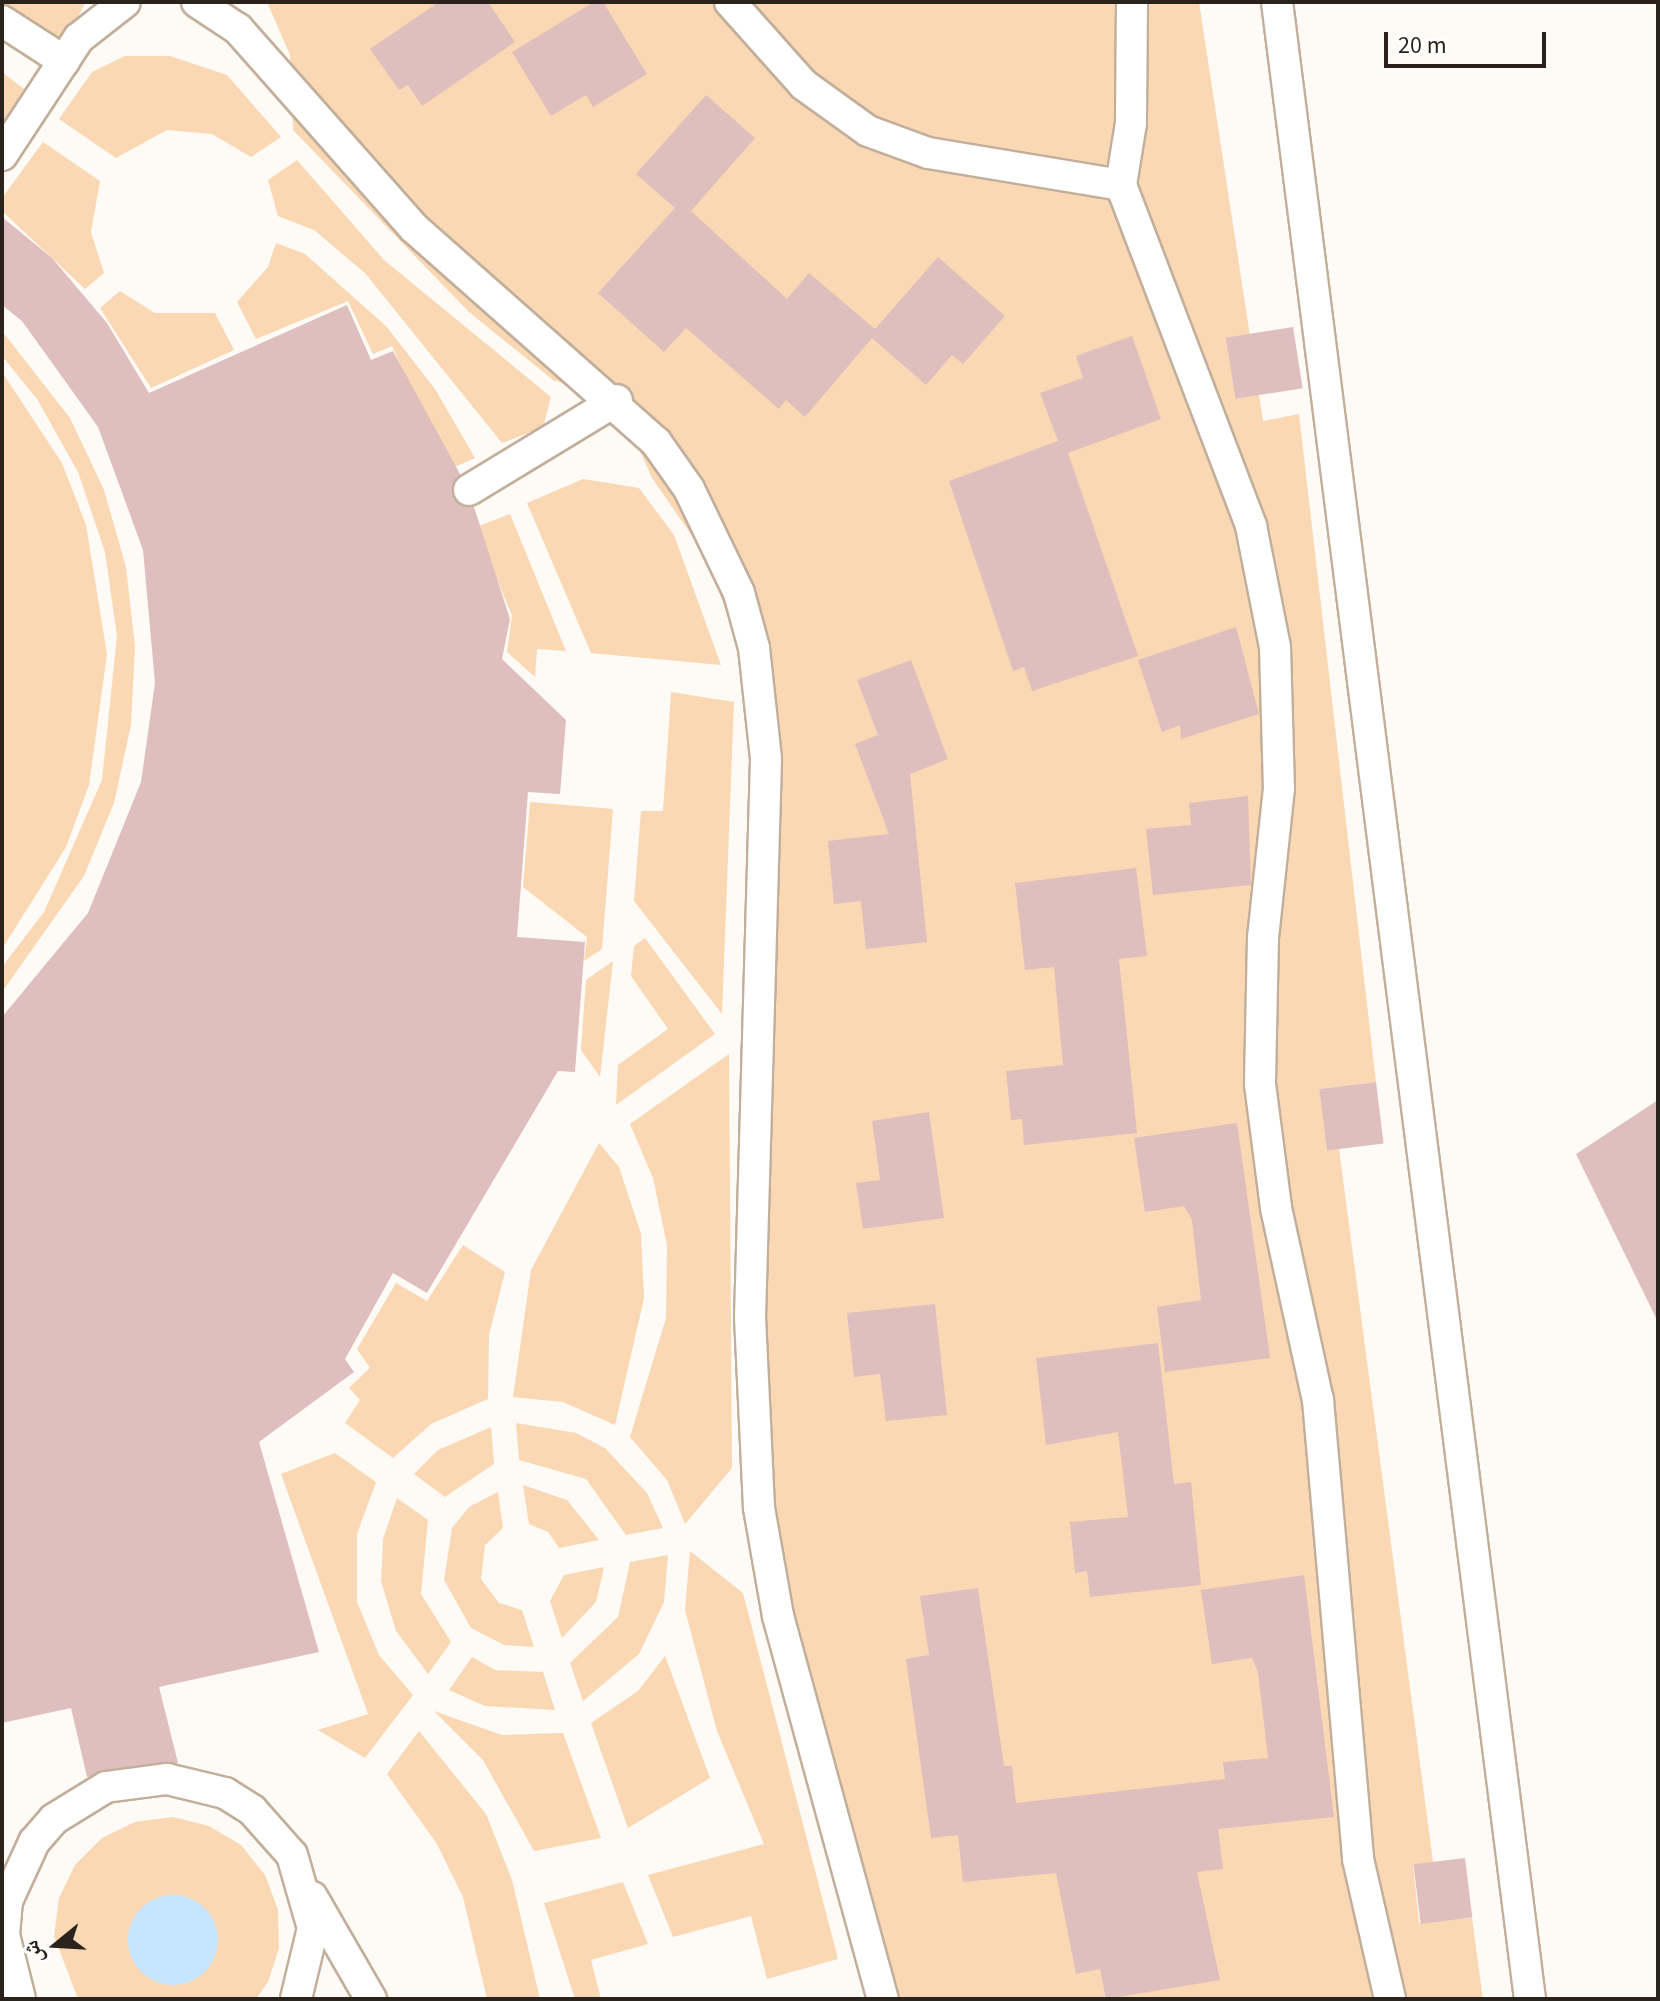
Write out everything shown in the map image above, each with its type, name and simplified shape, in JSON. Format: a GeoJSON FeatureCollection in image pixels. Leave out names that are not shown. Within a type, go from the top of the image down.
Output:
{"type":"FeatureCollection","features":[{"type":"Feature","properties":{"kind":"lane"},"geometry":{"type":"LineString","coordinates":[[2,155],[64,61],[97,18],[125,2]]}},
{"type":"Feature","properties":{"kind":"lane"},"geometry":{"type":"LineString","coordinates":[[197,2],[238,29],[342,152],[477,288],[617,400],[689,489],[739,593],[754,648],[766,759],[750,1317],[759,1508],[778,1616],[883,1999]]}},
{"type":"Feature","properties":{"kind":"lane"},"geometry":{"type":"LineString","coordinates":[[730,2],[804,85],[868,131],[928,153],[1121,185]]}},
{"type":"Feature","properties":{"kind":"lane"},"geometry":{"type":"LineString","coordinates":[[1132,2],[1131,123],[1121,185],[1251,526],[1275,647],[1279,788],[1263,938],[1260,1084],[1276,1208],[1316,1384],[1358,1859],[1390,1999]]}},
{"type":"Feature","properties":{"kind":"lane"},"geometry":{"type":"LineString","coordinates":[[1277,2],[1530,1999]]}},
{"type":"Feature","properties":{"kind":"lane"},"geometry":{"type":"LineString","coordinates":[[2,21],[64,61]]}},
{"type":"Feature","properties":{"kind":"lane"},"geometry":{"type":"LineString","coordinates":[[469,490],[617,400]]}},
{"type":"Feature","properties":{"kind":"lane"},"geometry":{"type":"LineString","coordinates":[[20,1999],[4,1935],[10,1864],[54,1819],[79,1800],[106,1787],[167,1779],[225,1793],[252,1810],[292,1855],[304,1884],[371,1999]]}},
{"type":"Feature","properties":{"kind":"lane"},"geometry":{"type":"LineString","coordinates":[[296,1999],[313,1928],[304,1884]]}},
{"type":"Feature","properties":{"kind":"shaded area"},"geometry":{"type":"Polygon","coordinates":[[[2,2],[84,2],[84,5],[69,35],[41,52],[2,29],[2,2]]]}},
{"type":"Feature","properties":{"kind":"shaded area"},"geometry":{"type":"Polygon","coordinates":[[[267,2],[1199,2],[1263,421],[1299,414],[1376,1082],[1320,1089],[1339,1149],[1433,1862],[1413,1865],[1419,1923],[1472,1918],[1483,1999],[883,1999],[754,1528],[755,783],[747,673],[708,559],[652,478],[617,400],[553,380],[469,312],[293,130],[290,55],[267,2]]]}},
{"type":"Feature","properties":{"kind":"shaded area"},"geometry":{"type":"Polygon","coordinates":[[[125,56],[170,56],[227,75],[281,137],[251,157],[212,134],[167,130],[116,158],[59,119],[92,72],[125,56]]]}},
{"type":"Feature","properties":{"kind":"shaded area"},"geometry":{"type":"Polygon","coordinates":[[[2,72],[28,92],[2,130],[2,72]]]}},
{"type":"Feature","properties":{"kind":"shaded area"},"geometry":{"type":"Polygon","coordinates":[[[43,142],[100,181],[91,232],[104,273],[85,289],[2,211],[2,198],[43,142]]]}},
{"type":"Feature","properties":{"kind":"shaded area"},"geometry":{"type":"Polygon","coordinates":[[[297,160],[384,260],[551,397],[543,427],[502,443],[365,273],[314,230],[278,216],[268,180],[297,160]]]}},
{"type":"Feature","properties":{"kind":"shaded area"},"geometry":{"type":"Polygon","coordinates":[[[276,243],[305,254],[386,326],[435,389],[475,458],[448,470],[392,346],[373,354],[348,301],[256,339],[237,302],[268,267],[276,243]]]}},
{"type":"Feature","properties":{"kind":"shaded area"},"geometry":{"type":"Polygon","coordinates":[[[120,291],[155,313],[215,313],[234,350],[151,388],[100,308],[120,291]]]}},
{"type":"Feature","properties":{"kind":"shaded area"},"geometry":{"type":"Polygon","coordinates":[[[2,331],[70,418],[104,490],[126,567],[135,646],[131,725],[114,803],[84,876],[2,992],[2,967],[44,912],[102,780],[117,636],[105,552],[78,472],[37,399],[2,356],[2,331]]]}},
{"type":"Feature","properties":{"kind":"shaded area"},"geometry":{"type":"Polygon","coordinates":[[[2,372],[62,463],[86,525],[107,654],[89,785],[66,847],[2,949],[2,372]]]}},
{"type":"Feature","properties":{"kind":"shaded area"},"geometry":{"type":"Polygon","coordinates":[[[583,479],[639,488],[674,535],[721,665],[591,653],[527,503],[583,479]]]}},
{"type":"Feature","properties":{"kind":"shaded area"},"geometry":{"type":"Polygon","coordinates":[[[510,514],[566,651],[537,649],[535,677],[507,652],[512,616],[476,527],[510,514]]]}},
{"type":"Feature","properties":{"kind":"shaded area"},"geometry":{"type":"Polygon","coordinates":[[[671,692],[734,702],[722,1014],[634,901],[641,811],[663,811],[671,692]]]}},
{"type":"Feature","properties":{"kind":"shaded area"},"geometry":{"type":"Polygon","coordinates":[[[530,802],[613,809],[602,949],[584,961],[587,937],[523,887],[530,802]]]}},
{"type":"Feature","properties":{"kind":"shaded area"},"geometry":{"type":"Polygon","coordinates":[[[645,938],[715,1034],[616,1105],[618,1065],[668,1029],[631,976],[634,946],[645,938]]]}},
{"type":"Feature","properties":{"kind":"shaded area"},"geometry":{"type":"Polygon","coordinates":[[[613,961],[600,1077],[581,1050],[586,980],[613,961]]]}},
{"type":"Feature","properties":{"kind":"shaded area"},"geometry":{"type":"Polygon","coordinates":[[[729,1054],[732,1468],[685,1524],[667,1480],[630,1437],[666,1318],[667,1245],[653,1178],[630,1124],[729,1054]]]}},
{"type":"Feature","properties":{"kind":"shaded area"},"geometry":{"type":"Polygon","coordinates":[[[599,1143],[619,1167],[641,1234],[644,1298],[615,1425],[563,1402],[513,1397],[531,1270],[599,1143]]]}},
{"type":"Feature","properties":{"kind":"shaded area"},"geometry":{"type":"Polygon","coordinates":[[[463,1245],[505,1272],[489,1335],[488,1399],[431,1424],[393,1458],[345,1423],[360,1400],[349,1388],[370,1368],[357,1349],[396,1283],[427,1301],[463,1245]]]}},
{"type":"Feature","properties":{"kind":"shaded area"},"geometry":{"type":"Polygon","coordinates":[[[516,1423],[576,1433],[605,1448],[647,1493],[663,1528],[626,1535],[586,1479],[519,1460],[516,1423]]]}},
{"type":"Feature","properties":{"kind":"shaded area"},"geometry":{"type":"Polygon","coordinates":[[[491,1427],[494,1464],[445,1497],[414,1474],[438,1450],[491,1427]]]}},
{"type":"Feature","properties":{"kind":"shaded area"},"geometry":{"type":"Polygon","coordinates":[[[335,1453],[376,1482],[357,1534],[357,1602],[379,1655],[413,1695],[365,1758],[318,1730],[368,1714],[281,1474],[335,1453]]]}},
{"type":"Feature","properties":{"kind":"shaded area"},"geometry":{"type":"Polygon","coordinates":[[[523,1485],[567,1500],[599,1540],[559,1548],[548,1532],[529,1524],[523,1485]]]}},
{"type":"Feature","properties":{"kind":"shaded area"},"geometry":{"type":"Polygon","coordinates":[[[498,1492],[503,1528],[485,1545],[481,1579],[499,1603],[522,1610],[534,1647],[504,1645],[471,1628],[444,1580],[452,1528],[469,1507],[498,1492]]]}},
{"type":"Feature","properties":{"kind":"shaded area"},"geometry":{"type":"Polygon","coordinates":[[[397,1498],[428,1520],[421,1594],[451,1642],[428,1674],[396,1631],[381,1581],[383,1539],[397,1498]]]}},
{"type":"Feature","properties":{"kind":"shaded area"},"geometry":{"type":"Polygon","coordinates":[[[690,1551],[743,1593],[838,1959],[767,1979],[751,1916],[673,1937],[648,1875],[764,1844],[717,1731],[685,1610],[690,1551]]]}},
{"type":"Feature","properties":{"kind":"shaded area"},"geometry":{"type":"Polygon","coordinates":[[[668,1555],[664,1602],[639,1654],[583,1701],[570,1663],[618,1617],[630,1562],[668,1555]]]}},
{"type":"Feature","properties":{"kind":"shaded area"},"geometry":{"type":"Polygon","coordinates":[[[604,1567],[596,1602],[562,1638],[550,1601],[564,1575],[604,1567]]]}},
{"type":"Feature","properties":{"kind":"shaded area"},"geometry":{"type":"Polygon","coordinates":[[[665,1656],[710,1778],[628,1828],[591,1723],[638,1691],[665,1656]]]}},
{"type":"Feature","properties":{"kind":"shaded area"},"geometry":{"type":"Polygon","coordinates":[[[472,1657],[495,1670],[543,1672],[555,1710],[485,1706],[449,1690],[472,1657]]]}},
{"type":"Feature","properties":{"kind":"shaded area"},"geometry":{"type":"Polygon","coordinates":[[[434,1711],[502,1735],[563,1733],[601,1838],[534,1851],[483,1760],[434,1711]]]}},
{"type":"Feature","properties":{"kind":"shaded area"},"geometry":{"type":"Polygon","coordinates":[[[419,1731],[486,1814],[512,1880],[540,1999],[487,1999],[463,1897],[437,1844],[387,1774],[419,1731]]]}},
{"type":"Feature","properties":{"kind":"shaded area"},"geometry":{"type":"Polygon","coordinates":[[[173,1817],[209,1826],[241,1845],[265,1875],[278,1910],[279,1948],[268,1982],[256,1999],[78,1999],[54,1936],[59,1898],[75,1865],[102,1838],[135,1822],[173,1817]]]}},
{"type":"Feature","properties":{"kind":"shaded area"},"geometry":{"type":"Polygon","coordinates":[[[623,1882],[648,1944],[591,1960],[601,1999],[575,1999],[544,1903],[623,1882]]]}},
{"type":"Feature","properties":{"kind":"water"},"geometry":{"type":"Polygon","coordinates":[[[173,1895],[198,1903],[210,1915],[218,1940],[210,1965],[198,1977],[173,1985],[148,1977],[136,1965],[128,1940],[136,1915],[148,1903],[173,1895]]]}},
{"type":"Feature","properties":{"kind":"building"},"geometry":{"type":"Polygon","coordinates":[[[439,2],[488,2],[515,42],[422,106],[408,85],[399,90],[370,49],[439,2]]]}},
{"type":"Feature","properties":{"kind":"building"},"geometry":{"type":"Polygon","coordinates":[[[594,2],[603,2],[647,74],[593,107],[586,95],[551,116],[512,52],[594,2]]]}},
{"type":"Feature","properties":{"kind":"building"},"geometry":{"type":"Polygon","coordinates":[[[706,95],[755,138],[691,211],[787,299],[809,273],[875,329],[938,257],[1005,316],[963,364],[952,355],[926,385],[872,338],[805,417],[786,400],[779,409],[686,328],[664,352],[598,293],[675,208],[636,174],[706,95]]]}},
{"type":"Feature","properties":{"kind":"building"},"geometry":{"type":"Polygon","coordinates":[[[2,217],[52,258],[107,323],[149,393],[347,305],[371,360],[393,351],[460,474],[453,499],[474,507],[510,619],[502,659],[566,720],[560,794],[528,792],[517,937],[585,942],[575,1072],[558,1071],[427,1293],[393,1273],[345,1359],[354,1372],[259,1442],[319,1652],[159,1687],[178,1763],[87,1777],[71,1708],[2,1723],[2,1017],[88,913],[141,782],[155,683],[143,550],[98,427],[22,321],[2,305],[2,217]]]}},
{"type":"Feature","properties":{"kind":"building"},"geometry":{"type":"Polygon","coordinates":[[[1293,327],[1303,388],[1236,399],[1226,338],[1293,327]]]}},
{"type":"Feature","properties":{"kind":"building"},"geometry":{"type":"Polygon","coordinates":[[[1132,336],[1161,419],[1068,453],[1138,656],[1032,691],[1024,667],[1013,671],[949,481],[1058,441],[1040,393],[1083,378],[1076,356],[1132,336]]]}},
{"type":"Feature","properties":{"kind":"building"},"geometry":{"type":"Polygon","coordinates":[[[1236,627],[1259,714],[1181,739],[1180,725],[1162,732],[1138,660],[1236,627]]]}},
{"type":"Feature","properties":{"kind":"building"},"geometry":{"type":"Polygon","coordinates":[[[911,660],[948,759],[910,774],[927,942],[866,949],[861,901],[834,904],[828,841],[889,834],[855,744],[878,735],[857,680],[911,660]]]}},
{"type":"Feature","properties":{"kind":"building"},"geometry":{"type":"Polygon","coordinates":[[[1248,796],[1251,885],[1153,895],[1146,829],[1191,825],[1189,803],[1248,796]]]}},
{"type":"Feature","properties":{"kind":"building"},"geometry":{"type":"Polygon","coordinates":[[[1136,868],[1147,956],[1119,959],[1137,1133],[1024,1145],[1022,1119],[1011,1120],[1006,1071],[1063,1065],[1054,967],[1025,970],[1015,883],[1136,868]]]}},
{"type":"Feature","properties":{"kind":"building"},"geometry":{"type":"Polygon","coordinates":[[[1376,1082],[1384,1144],[1327,1150],[1319,1089],[1376,1082]]]}},
{"type":"Feature","properties":{"kind":"building"},"geometry":{"type":"Polygon","coordinates":[[[1658,1100],[1658,1322],[1576,1154],[1658,1100]]]}},
{"type":"Feature","properties":{"kind":"building"},"geometry":{"type":"Polygon","coordinates":[[[929,1112],[944,1218],[863,1229],[856,1183],[880,1180],[872,1121],[929,1112]]]}},
{"type":"Feature","properties":{"kind":"building"},"geometry":{"type":"Polygon","coordinates":[[[1237,1123],[1270,1358],[1165,1372],[1157,1307],[1201,1300],[1192,1220],[1184,1206],[1145,1212],[1134,1138],[1237,1123]]]}},
{"type":"Feature","properties":{"kind":"building"},"geometry":{"type":"Polygon","coordinates":[[[935,1304],[947,1415],[886,1421],[880,1374],[854,1377],[847,1313],[935,1304]]]}},
{"type":"Feature","properties":{"kind":"building"},"geometry":{"type":"Polygon","coordinates":[[[1158,1343],[1174,1484],[1191,1482],[1201,1585],[1090,1597],[1087,1571],[1075,1573],[1070,1522],[1128,1517],[1118,1432],[1046,1445],[1036,1358],[1158,1343]]]}},
{"type":"Feature","properties":{"kind":"building"},"geometry":{"type":"Polygon","coordinates":[[[1304,1575],[1334,1817],[1218,1829],[1223,1869],[1197,1872],[1220,1980],[1106,1999],[1100,1969],[1076,1974],[1056,1873],[963,1882],[958,1835],[931,1838],[906,1659],[929,1655],[920,1596],[978,1588],[1004,1766],[1012,1766],[1016,1803],[1225,1779],[1223,1762],[1268,1758],[1258,1672],[1252,1658],[1212,1664],[1201,1590],[1304,1575]]]}},
{"type":"Feature","properties":{"kind":"building"},"geometry":{"type":"Polygon","coordinates":[[[1465,1858],[1472,1918],[1421,1924],[1413,1864],[1465,1858]]]}}]}
